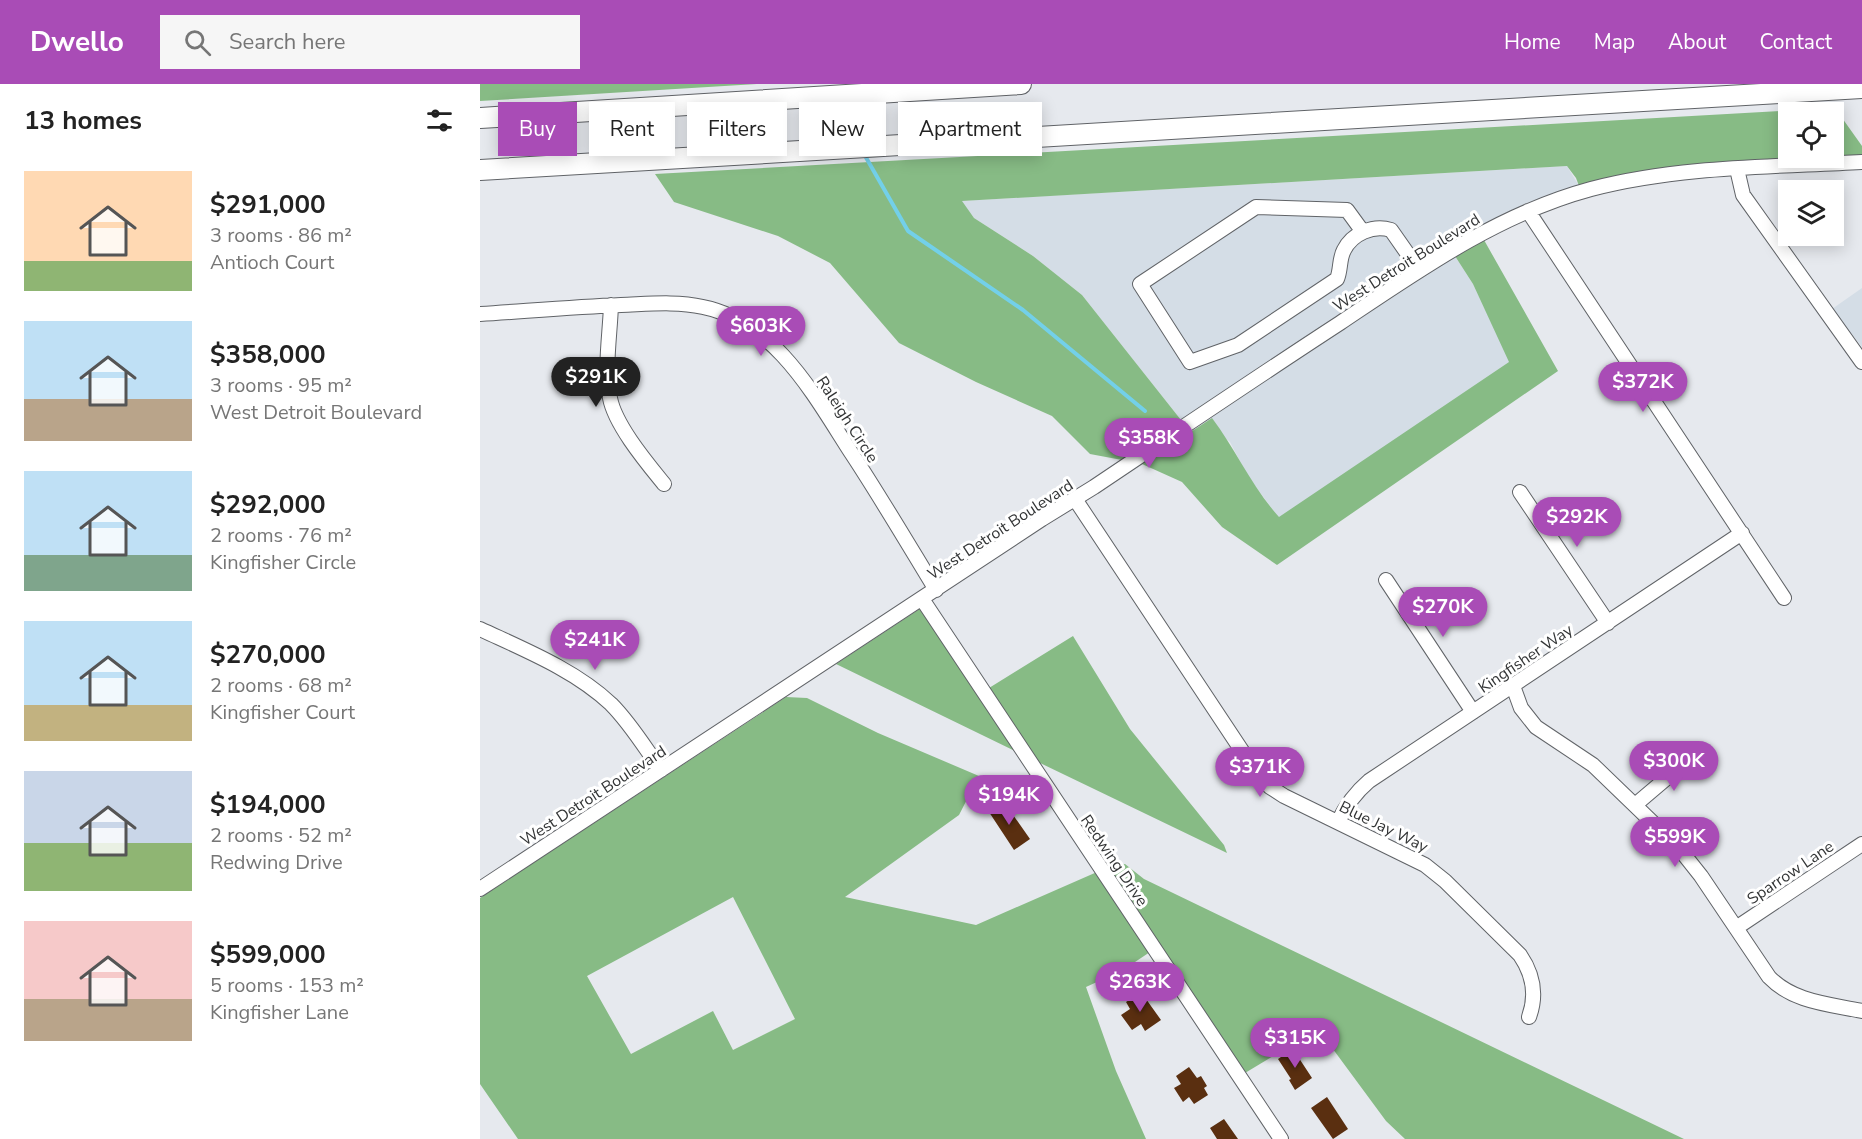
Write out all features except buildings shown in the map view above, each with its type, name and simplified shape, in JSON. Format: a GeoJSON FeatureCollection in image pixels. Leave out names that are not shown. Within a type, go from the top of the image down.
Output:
{"type":"FeatureCollection","features":[{"type":"Feature","properties":{"kind":"highway"},"geometry":{"type":"LineString","coordinates":[[480,118],[1021,84]]}},
{"type":"Feature","properties":{"kind":"highway"},"geometry":{"type":"LineString","coordinates":[[480,170],[1862,88]]}},
{"type":"Feature","properties":{"kind":"street","name":"West Detroit Boulevard"},"geometry":{"type":"LineString","coordinates":[[480,889],[1075,499],[1419,270],[1469,240],[1528,211],[1572,195],[1623,181],[1672,174],[1862,162]]}},
{"type":"Feature","properties":{"kind":"street"},"geometry":{"type":"LineString","coordinates":[[1737,169],[1743,195],[1862,362]]}},
{"type":"Feature","properties":{"kind":"street"},"geometry":{"type":"LineString","coordinates":[[1363,232],[1347,210],[1256,207],[1140,285],[1190,362],[1238,345],[1337,279],[1343,250],[1363,232],[1378,228],[1390,230],[1396,234],[1419,270]]}},
{"type":"Feature","properties":{"kind":"street"},"geometry":{"type":"LineString","coordinates":[[1528,211],[1784,598]]}},
{"type":"Feature","properties":{"kind":"street","name":"Raleigh Circle"},"geometry":{"type":"LineString","coordinates":[[480,314],[668,303],[705,307],[738,321],[779,352],[806,383],[936,590]]}},
{"type":"Feature","properties":{"kind":"street"},"geometry":{"type":"LineString","coordinates":[[611,305],[608,385],[610,400],[625,431],[664,484]]}},
{"type":"Feature","properties":{"kind":"street"},"geometry":{"type":"LineString","coordinates":[[1520,492],[1608,623]]}},
{"type":"Feature","properties":{"kind":"street","name":"Blue Jay Way"},"geometry":{"type":"LineString","coordinates":[[1075,499],[1258,775],[1284,796],[1414,858],[1436,872],[1520,955],[1526,964],[1534,996],[1529,1017]]}},
{"type":"Feature","properties":{"kind":"street","name":"Kingfisher Way"},"geometry":{"type":"LineString","coordinates":[[1338,822],[1346,804],[1369,781],[1742,534]]}},
{"type":"Feature","properties":{"kind":"street"},"geometry":{"type":"LineString","coordinates":[[1386,580],[1473,712]]}},
{"type":"Feature","properties":{"kind":"street","name":"Redwing Drive"},"geometry":{"type":"LineString","coordinates":[[922,599],[1281,1139]]}},
{"type":"Feature","properties":{"kind":"street"},"geometry":{"type":"LineString","coordinates":[[480,629],[590,686],[627,722],[661,771]]}},
{"type":"Feature","properties":{"kind":"street"},"geometry":{"type":"LineString","coordinates":[[1513,686],[1521,708],[1536,727],[1593,765],[1678,848],[1701,876],[1769,977],[1786,992],[1797,997],[1862,1011]]}},
{"type":"Feature","properties":{"kind":"street"},"geometry":{"type":"LineString","coordinates":[[1635,805],[1695,758]]}},
{"type":"Feature","properties":{"kind":"street","name":"Sparrow Lane"},"geometry":{"type":"LineString","coordinates":[[1736,928],[1862,844]]}},
{"type":"Feature","properties":{"kind":"shaded area"},"geometry":{"type":"Polygon","coordinates":[[[1567,166],[1579,186],[1529,202],[1457,239],[1181,420],[1082,295],[1033,256],[974,218],[961,201],[1567,166]]]}},
{"type":"Feature","properties":{"kind":"shaded area"},"geometry":{"type":"Polygon","coordinates":[[[1455,256],[1473,284],[1510,362],[1279,518],[1247,475],[1230,442],[1206,422],[1190,431],[1455,256]]]}},
{"type":"Feature","properties":{"kind":"shaded area"},"geometry":{"type":"Polygon","coordinates":[[[1862,288],[1862,347],[1832,309],[1862,288]]]}},
{"type":"Feature","properties":{"kind":"green space"},"geometry":{"type":"Polygon","coordinates":[[[480,84],[757,84],[480,101],[480,84]]]}},
{"type":"Feature","properties":{"kind":"green space"},"geometry":{"type":"Polygon","coordinates":[[[1778,111],[1778,160],[1671,167],[1621,175],[1579,186],[1567,166],[962,201],[974,218],[1033,256],[1082,295],[1181,420],[1122,460],[1090,454],[1052,416],[976,382],[899,343],[830,263],[778,236],[674,202],[655,174],[977,156],[1042,156],[1042,152],[1778,111]]]}},
{"type":"Feature","properties":{"kind":"green space"},"geometry":{"type":"Polygon","coordinates":[[[1844,121],[1862,146],[1862,155],[1844,156],[1844,121]]]}},
{"type":"Feature","properties":{"kind":"green space"},"geometry":{"type":"Polygon","coordinates":[[[1484,240],[1558,371],[1277,565],[1222,527],[1182,482],[1142,464],[1212,418],[1279,517],[1509,362],[1473,284],[1455,256],[1484,240]]]}},
{"type":"Feature","properties":{"kind":"green space"},"geometry":{"type":"Polygon","coordinates":[[[921,608],[1017,752],[836,664],[921,608]]]}},
{"type":"Feature","properties":{"kind":"green space"},"geometry":{"type":"Polygon","coordinates":[[[1073,636],[1130,729],[1224,845],[1227,853],[1038,762],[989,688],[1073,636]]]}},
{"type":"Feature","properties":{"kind":"green space"},"geometry":{"type":"Polygon","coordinates":[[[786,697],[807,698],[878,733],[979,776],[959,815],[845,897],[976,925],[1097,872],[1150,952],[1123,970],[1086,987],[1116,1071],[1146,1139],[518,1139],[480,1084],[480,898],[786,697]],[[733,897],[587,976],[631,1054],[713,1011],[733,1050],[795,1019],[733,897]]]}},
{"type":"Feature","properties":{"kind":"green space"},"geometry":{"type":"Polygon","coordinates":[[[1125,864],[1144,879],[1684,1139],[1405,1139],[1386,1121],[1327,1041],[1320,1028],[1245,1073],[1108,868],[1125,864]]]}},
{"type":"Feature","properties":{"kind":"waterway"},"geometry":{"type":"LineString","coordinates":[[865,156],[908,231],[1023,310],[1145,411]]}}]}
